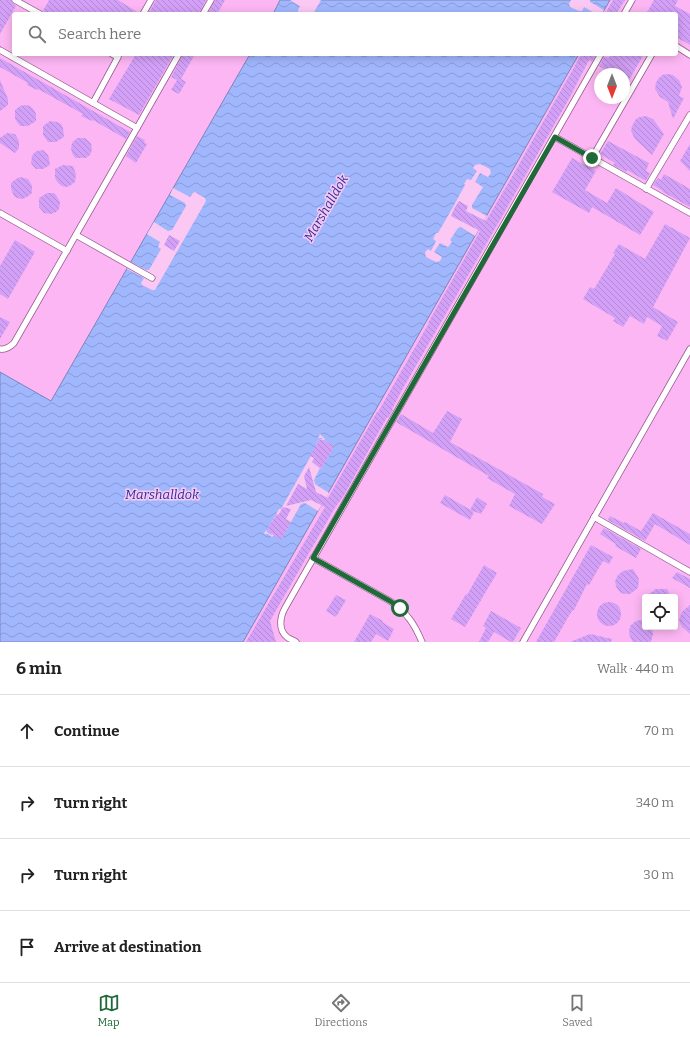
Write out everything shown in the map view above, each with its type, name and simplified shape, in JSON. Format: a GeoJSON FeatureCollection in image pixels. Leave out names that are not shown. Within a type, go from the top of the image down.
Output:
{"type":"FeatureCollection","features":[{"type":"Feature","properties":{"kind":"lane"},"geometry":{"type":"LineString","coordinates":[[15,0],[36,12]]}},
{"type":"Feature","properties":{"kind":"lane"},"geometry":{"type":"LineString","coordinates":[[203,12],[211,0]]}},
{"type":"Feature","properties":{"kind":"lane"},"geometry":{"type":"LineString","coordinates":[[625,12],[632,0]]}},
{"type":"Feature","properties":{"kind":"lane"},"geometry":{"type":"LineString","coordinates":[[144,12],[148,1]]}},
{"type":"Feature","properties":{"kind":"lane"},"geometry":{"type":"LineString","coordinates":[[678,47],[690,55]]}},
{"type":"Feature","properties":{"kind":"lane"},"geometry":{"type":"LineString","coordinates":[[0,50],[137,128]]}},
{"type":"Feature","properties":{"kind":"lane"},"geometry":{"type":"LineString","coordinates":[[93,103],[119,56]]}},
{"type":"Feature","properties":{"kind":"lane"},"geometry":{"type":"LineString","coordinates":[[0,349],[3,350],[9,348],[14,344],[179,56]]}},
{"type":"Feature","properties":{"kind":"lane"},"geometry":{"type":"LineString","coordinates":[[296,642],[286,637],[282,630],[281,614],[601,56]]}},
{"type":"Feature","properties":{"kind":"lane"},"geometry":{"type":"LineString","coordinates":[[592,158],[651,56]]}},
{"type":"Feature","properties":{"kind":"lane"},"geometry":{"type":"LineString","coordinates":[[646,189],[690,115]]}},
{"type":"Feature","properties":{"kind":"lane"},"geometry":{"type":"LineString","coordinates":[[555,137],[690,213]]}},
{"type":"Feature","properties":{"kind":"lane"},"geometry":{"type":"LineString","coordinates":[[0,213],[67,251]]}},
{"type":"Feature","properties":{"kind":"lane"},"geometry":{"type":"LineString","coordinates":[[76,235],[152,278]]}},
{"type":"Feature","properties":{"kind":"lane"},"geometry":{"type":"LineString","coordinates":[[523,642],[690,349]]}},
{"type":"Feature","properties":{"kind":"lane"},"geometry":{"type":"LineString","coordinates":[[594,517],[690,572]]}},
{"type":"Feature","properties":{"kind":"lane"},"geometry":{"type":"LineString","coordinates":[[313,558],[400,608],[409,617],[422,642]]}},
{"type":"Feature","properties":{"kind":"shaded area"},"geometry":{"type":"Polygon","coordinates":[[[0,0],[280,0],[273,12],[12,12],[12,56],[249,56],[51,401],[0,372],[0,0]]]}},
{"type":"Feature","properties":{"kind":"shaded area"},"geometry":{"type":"Polygon","coordinates":[[[610,0],[690,0],[690,642],[243,642],[578,56],[678,56],[678,12],[603,12],[610,0]]]}},
{"type":"Feature","properties":{"kind":"water"},"geometry":{"type":"Polygon","coordinates":[[[280,0],[610,0],[603,12],[274,12],[280,0]]]}},
{"type":"Feature","properties":{"kind":"water","name":"Marshalldok"},"geometry":{"type":"Polygon","coordinates":[[[249,56],[578,56],[243,642],[0,642],[0,372],[51,401],[249,56]]]}},
{"type":"Feature","properties":{"kind":"pier"},"geometry":{"type":"Polygon","coordinates":[[[290,0],[321,0],[314,12],[298,12],[300,6],[290,0]]]}},
{"type":"Feature","properties":{"kind":"pier"},"geometry":{"type":"Polygon","coordinates":[[[571,0],[590,0],[590,2],[604,10],[603,12],[593,12],[584,7],[582,11],[579,11],[570,7],[569,4],[571,0]]]}},
{"type":"Feature","properties":{"kind":"pier"},"geometry":{"type":"Polygon","coordinates":[[[480,164],[490,169],[491,173],[488,177],[480,173],[475,182],[483,187],[472,205],[472,208],[487,216],[475,236],[461,227],[458,228],[450,240],[452,242],[448,247],[440,243],[434,252],[442,257],[440,261],[436,262],[426,257],[425,252],[428,249],[431,251],[436,241],[433,239],[453,207],[465,185],[464,184],[467,179],[471,180],[477,171],[473,168],[475,165],[480,164]]]}},
{"type":"Feature","properties":{"kind":"pier"},"geometry":{"type":"Polygon","coordinates":[[[173,188],[190,197],[195,192],[205,198],[206,201],[155,290],[152,290],[142,285],[141,283],[144,278],[127,269],[131,262],[146,270],[149,270],[161,249],[158,247],[160,242],[147,234],[154,222],[168,231],[172,230],[186,206],[185,203],[170,195],[173,188]]]}},
{"type":"Feature","properties":{"kind":"pier"},"geometry":{"type":"Polygon","coordinates":[[[320,434],[325,439],[324,440],[331,444],[333,448],[314,480],[315,484],[329,493],[318,511],[305,503],[301,504],[282,538],[264,534],[266,530],[272,535],[268,528],[279,509],[281,509],[317,445],[316,444],[319,440],[323,439],[318,438],[320,434]]]}},
{"type":"Feature","properties":{"kind":"building"},"geometry":{"type":"Polygon","coordinates":[[[0,0],[11,0],[16,6],[0,34],[0,0]]]}},
{"type":"Feature","properties":{"kind":"building"},"geometry":{"type":"Polygon","coordinates":[[[49,0],[118,0],[137,12],[44,12],[43,11],[49,0]]]}},
{"type":"Feature","properties":{"kind":"building"},"geometry":{"type":"Polygon","coordinates":[[[156,0],[206,0],[200,12],[149,12],[156,0]]]}},
{"type":"Feature","properties":{"kind":"building"},"geometry":{"type":"Polygon","coordinates":[[[215,0],[225,0],[218,12],[209,12],[215,0]]]}},
{"type":"Feature","properties":{"kind":"building"},"geometry":{"type":"Polygon","coordinates":[[[613,0],[625,0],[617,12],[606,12],[613,0]]]}},
{"type":"Feature","properties":{"kind":"building"},"geometry":{"type":"Polygon","coordinates":[[[654,0],[678,0],[675,6],[690,14],[690,45],[678,38],[678,12],[647,12],[654,0]]]}},
{"type":"Feature","properties":{"kind":"building"},"geometry":{"type":"Polygon","coordinates":[[[135,56],[173,56],[139,115],[109,99],[135,56]]]}},
{"type":"Feature","properties":{"kind":"building"},"geometry":{"type":"Polygon","coordinates":[[[182,56],[194,56],[181,79],[186,82],[179,94],[171,90],[177,80],[171,77],[182,56]]]}},
{"type":"Feature","properties":{"kind":"building"},"geometry":{"type":"Polygon","coordinates":[[[580,56],[595,56],[592,62],[589,60],[570,97],[402,390],[392,409],[393,410],[388,418],[387,417],[343,497],[336,506],[270,621],[276,642],[246,642],[325,507],[311,500],[286,506],[298,484],[307,489],[304,476],[309,467],[316,492],[328,498],[480,231],[451,216],[455,207],[459,201],[468,206],[466,211],[486,221],[580,56]]]}},
{"type":"Feature","properties":{"kind":"building"},"geometry":{"type":"Polygon","coordinates":[[[643,56],[630,79],[630,68],[602,68],[599,66],[604,57],[643,56]]]}},
{"type":"Feature","properties":{"kind":"building"},"geometry":{"type":"Polygon","coordinates":[[[0,58],[130,132],[126,139],[93,120],[92,121],[81,116],[83,114],[38,89],[37,90],[27,85],[28,83],[0,67],[0,58]]]}},
{"type":"Feature","properties":{"kind":"building"},"geometry":{"type":"Polygon","coordinates":[[[662,75],[673,75],[679,80],[682,87],[679,96],[684,98],[673,119],[668,102],[660,97],[655,89],[658,79],[662,75]]]}},
{"type":"Feature","properties":{"kind":"building"},"geometry":{"type":"Polygon","coordinates":[[[0,80],[8,99],[8,105],[0,111],[0,80]]]}},
{"type":"Feature","properties":{"kind":"building"},"geometry":{"type":"Polygon","coordinates":[[[20,106],[30,106],[34,110],[36,114],[36,121],[28,126],[20,126],[15,119],[15,110],[20,106]]]}},
{"type":"Feature","properties":{"kind":"building"},"geometry":{"type":"Polygon","coordinates":[[[646,116],[653,119],[664,134],[652,155],[635,139],[631,131],[636,119],[646,116]]]}},
{"type":"Feature","properties":{"kind":"building"},"geometry":{"type":"Polygon","coordinates":[[[50,121],[61,124],[63,128],[64,137],[56,142],[48,142],[43,135],[43,126],[50,121]]]}},
{"type":"Feature","properties":{"kind":"building"},"geometry":{"type":"Polygon","coordinates":[[[7,133],[15,134],[19,141],[19,148],[15,153],[0,143],[0,138],[7,133]]]}},
{"type":"Feature","properties":{"kind":"building"},"geometry":{"type":"Polygon","coordinates":[[[137,136],[145,140],[144,142],[147,144],[136,163],[126,156],[137,136]]]}},
{"type":"Feature","properties":{"kind":"building"},"geometry":{"type":"Polygon","coordinates":[[[77,138],[85,138],[91,143],[92,150],[90,155],[86,158],[75,158],[72,153],[72,143],[77,138]]]}},
{"type":"Feature","properties":{"kind":"building"},"geometry":{"type":"Polygon","coordinates":[[[608,141],[649,163],[646,171],[650,173],[646,181],[627,170],[626,172],[613,165],[615,163],[600,154],[608,141]]]}},
{"type":"Feature","properties":{"kind":"building"},"geometry":{"type":"Polygon","coordinates":[[[690,144],[690,171],[680,161],[690,144]]]}},
{"type":"Feature","properties":{"kind":"building"},"geometry":{"type":"Polygon","coordinates":[[[43,150],[48,155],[50,165],[43,169],[36,169],[31,163],[32,156],[37,151],[43,150]]]}},
{"type":"Feature","properties":{"kind":"building"},"geometry":{"type":"Polygon","coordinates":[[[572,158],[596,171],[585,190],[607,203],[616,188],[654,212],[640,235],[592,207],[589,213],[552,192],[572,158]]]}},
{"type":"Feature","properties":{"kind":"building"},"geometry":{"type":"Polygon","coordinates":[[[63,165],[73,166],[76,174],[75,182],[67,187],[58,183],[55,178],[55,169],[63,165]]]}},
{"type":"Feature","properties":{"kind":"building"},"geometry":{"type":"Polygon","coordinates":[[[664,174],[690,189],[690,207],[653,185],[658,178],[661,180],[664,174]]]}},
{"type":"Feature","properties":{"kind":"building"},"geometry":{"type":"Polygon","coordinates":[[[20,177],[28,179],[32,186],[32,193],[22,199],[14,196],[11,189],[11,183],[20,177]]]}},
{"type":"Feature","properties":{"kind":"building"},"geometry":{"type":"Polygon","coordinates":[[[47,193],[54,193],[60,202],[59,209],[51,214],[44,213],[39,207],[39,198],[47,193]]]}},
{"type":"Feature","properties":{"kind":"building"},"geometry":{"type":"Polygon","coordinates":[[[665,224],[690,238],[653,307],[678,322],[667,341],[657,336],[662,326],[647,317],[644,324],[630,316],[623,327],[613,321],[615,318],[583,299],[590,287],[594,289],[615,254],[613,253],[619,244],[645,259],[665,224]]]}},
{"type":"Feature","properties":{"kind":"building"},"geometry":{"type":"Polygon","coordinates":[[[169,235],[180,241],[174,251],[164,245],[169,235]]]}},
{"type":"Feature","properties":{"kind":"building"},"geometry":{"type":"Polygon","coordinates":[[[15,240],[35,252],[8,299],[0,294],[0,266],[15,240]]]}},
{"type":"Feature","properties":{"kind":"building"},"geometry":{"type":"Polygon","coordinates":[[[0,317],[10,322],[0,339],[0,317]]]}},
{"type":"Feature","properties":{"kind":"building"},"geometry":{"type":"Polygon","coordinates":[[[447,411],[462,419],[450,442],[543,494],[542,497],[555,504],[542,524],[509,506],[515,494],[487,478],[489,476],[396,422],[401,414],[433,433],[447,411]]]}},
{"type":"Feature","properties":{"kind":"building"},"geometry":{"type":"Polygon","coordinates":[[[319,440],[324,440],[334,447],[321,469],[312,462],[314,458],[310,456],[319,440]]]}},
{"type":"Feature","properties":{"kind":"building"},"geometry":{"type":"Polygon","coordinates":[[[445,495],[474,512],[470,520],[440,503],[445,495]]]}},
{"type":"Feature","properties":{"kind":"building"},"geometry":{"type":"Polygon","coordinates":[[[477,497],[487,504],[481,514],[470,510],[477,497]]]}},
{"type":"Feature","properties":{"kind":"building"},"geometry":{"type":"Polygon","coordinates":[[[283,507],[291,509],[286,519],[291,522],[281,540],[269,532],[268,528],[283,507]]]}},
{"type":"Feature","properties":{"kind":"building"},"geometry":{"type":"Polygon","coordinates":[[[653,513],[690,534],[690,545],[655,524],[645,541],[608,520],[610,516],[641,531],[653,513]]]}},
{"type":"Feature","properties":{"kind":"building"},"geometry":{"type":"Polygon","coordinates":[[[604,528],[641,549],[636,558],[615,546],[616,544],[600,534],[604,528]]]}},
{"type":"Feature","properties":{"kind":"building"},"geometry":{"type":"Polygon","coordinates":[[[591,545],[613,557],[609,564],[603,561],[589,585],[587,584],[574,610],[570,614],[554,642],[536,642],[591,545]]]}},
{"type":"Feature","properties":{"kind":"building"},"geometry":{"type":"Polygon","coordinates":[[[484,565],[497,573],[465,627],[451,619],[484,565]]]}},
{"type":"Feature","properties":{"kind":"building"},"geometry":{"type":"Polygon","coordinates":[[[633,569],[639,579],[638,588],[630,594],[621,593],[616,586],[615,581],[618,575],[623,571],[633,569]]]}},
{"type":"Feature","properties":{"kind":"building"},"geometry":{"type":"Polygon","coordinates":[[[677,572],[690,579],[690,588],[672,578],[677,572]]]}},
{"type":"Feature","properties":{"kind":"building"},"geometry":{"type":"Polygon","coordinates":[[[656,589],[667,589],[670,594],[649,594],[656,589]]]}},
{"type":"Feature","properties":{"kind":"building"},"geometry":{"type":"Polygon","coordinates":[[[336,595],[346,600],[336,617],[326,611],[336,595]]]}},
{"type":"Feature","properties":{"kind":"building"},"geometry":{"type":"Polygon","coordinates":[[[609,602],[614,603],[620,609],[620,619],[614,625],[609,626],[604,625],[598,619],[597,614],[598,609],[604,603],[609,602]]]}},
{"type":"Feature","properties":{"kind":"building"},"geometry":{"type":"Polygon","coordinates":[[[690,605],[690,634],[682,627],[679,620],[682,612],[690,605]]]}},
{"type":"Feature","properties":{"kind":"building"},"geometry":{"type":"Polygon","coordinates":[[[491,611],[521,628],[513,642],[494,632],[488,642],[479,642],[486,628],[483,626],[491,611]]]}},
{"type":"Feature","properties":{"kind":"building"},"geometry":{"type":"Polygon","coordinates":[[[370,614],[394,629],[388,641],[376,634],[371,642],[354,642],[370,614]]]}},
{"type":"Feature","properties":{"kind":"building"},"geometry":{"type":"Polygon","coordinates":[[[642,620],[642,630],[652,630],[651,642],[633,642],[629,632],[630,626],[636,621],[642,620]]]}},
{"type":"Feature","properties":{"kind":"building"},"geometry":{"type":"Polygon","coordinates":[[[590,634],[612,639],[611,642],[570,642],[590,634]]]}},
{"type":"Feature","properties":{"kind":"route"},"geometry":{"type":"LineString","coordinates":[[400,608],[313,558],[555,137],[592,158]]}}]}
